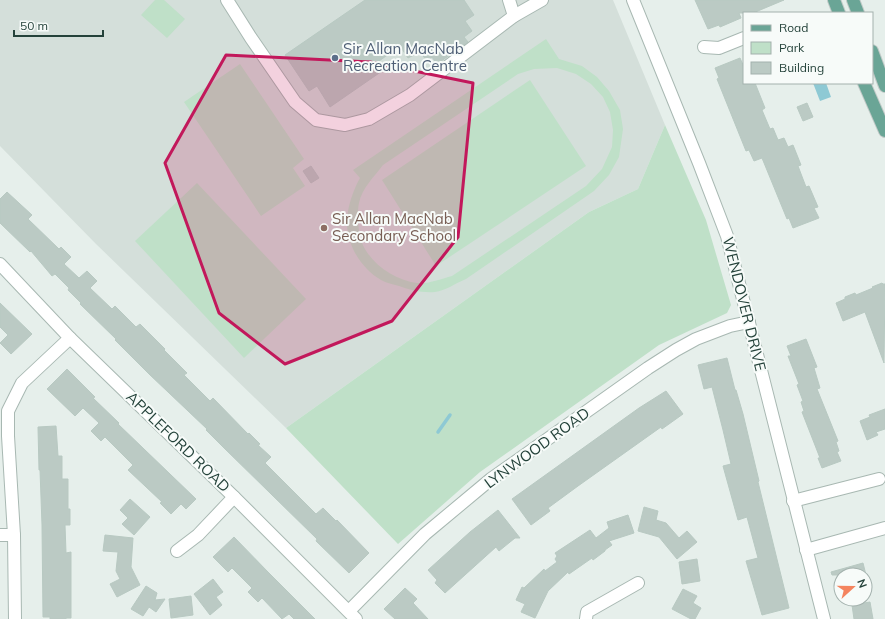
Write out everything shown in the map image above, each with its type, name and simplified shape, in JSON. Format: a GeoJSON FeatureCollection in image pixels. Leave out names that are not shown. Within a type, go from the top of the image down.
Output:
{"type":"FeatureCollection","features":[{"type":"Feature","properties":{"kind":"main road"},"geometry":{"type":"LineString","coordinates":[[834,0],[839,12]]}},
{"type":"Feature","properties":{"kind":"main road"},"geometry":{"type":"LineString","coordinates":[[853,0],[858,12]]}},
{"type":"Feature","properties":{"kind":"main road"},"geometry":{"type":"LineString","coordinates":[[873,66],[885,86]]}},
{"type":"Feature","properties":{"kind":"main road"},"geometry":{"type":"LineString","coordinates":[[866,84],[885,131]]}},
{"type":"Feature","properties":{"kind":"street"},"geometry":{"type":"LineString","coordinates":[[227,0],[295,102],[316,120],[345,125],[369,119],[410,95],[514,16],[542,0]]}},
{"type":"Feature","properties":{"kind":"street"},"geometry":{"type":"LineString","coordinates":[[509,0],[514,16]]}},
{"type":"Feature","properties":{"kind":"street","name":"WENDOVER DRIVE"},"geometry":{"type":"LineString","coordinates":[[633,0],[727,236],[824,619]]}},
{"type":"Feature","properties":{"kind":"street"},"geometry":{"type":"LineString","coordinates":[[704,47],[719,48],[743,38]]}},
{"type":"Feature","properties":{"kind":"street","name":"APPLEFORD ROAD"},"geometry":{"type":"LineString","coordinates":[[0,264],[70,338],[353,615]]}},
{"type":"Feature","properties":{"kind":"street","name":"LYNWOOD ROAD"},"geometry":{"type":"LineString","coordinates":[[353,615],[425,534],[491,479],[648,368],[676,350],[703,336],[730,326],[749,322]]}},
{"type":"Feature","properties":{"kind":"street"},"geometry":{"type":"LineString","coordinates":[[15,619],[14,535],[8,436],[8,411],[22,383],[70,338]]}},
{"type":"Feature","properties":{"kind":"street"},"geometry":{"type":"LineString","coordinates":[[793,501],[880,479]]}},
{"type":"Feature","properties":{"kind":"street"},"geometry":{"type":"LineString","coordinates":[[177,551],[198,535],[234,497]]}},
{"type":"Feature","properties":{"kind":"street"},"geometry":{"type":"LineString","coordinates":[[806,550],[885,528]]}},
{"type":"Feature","properties":{"kind":"street"},"geometry":{"type":"LineString","coordinates":[[0,535],[14,535]]}},
{"type":"Feature","properties":{"kind":"street"},"geometry":{"type":"LineString","coordinates":[[586,619],[587,612],[638,583]]}},
{"type":"Feature","properties":{"kind":"highlighted area"},"geometry":{"type":"Polygon","coordinates":[[[226,55],[370,62],[473,83],[458,237],[392,321],[285,364],[219,313],[165,163],[226,55]]]}},
{"type":"Feature","properties":{"kind":"shaded area","name":"Sir Allan MacNab Secondary School"},"geometry":{"type":"Polygon","coordinates":[[[0,0],[613,0],[665,125],[638,189],[589,212],[286,428],[96,244],[0,146],[0,0]]]}},
{"type":"Feature","properties":{"kind":"green space"},"geometry":{"type":"Polygon","coordinates":[[[155,0],[164,0],[185,19],[167,38],[141,15],[155,0]]]}},
{"type":"Feature","properties":{"kind":"green space"},"geometry":{"type":"Polygon","coordinates":[[[546,39],[559,59],[582,66],[597,77],[609,91],[620,110],[623,129],[619,157],[609,175],[594,191],[466,279],[447,289],[439,291],[416,291],[385,282],[368,270],[357,257],[350,241],[347,225],[350,201],[360,178],[353,170],[546,39]],[[557,68],[534,69],[518,74],[383,165],[363,192],[358,206],[360,237],[371,258],[392,275],[417,283],[426,283],[452,276],[586,186],[602,169],[612,147],[613,130],[610,112],[603,97],[591,84],[576,74],[557,68]]]}},
{"type":"Feature","properties":{"kind":"green space"},"geometry":{"type":"Polygon","coordinates":[[[240,64],[304,159],[293,168],[305,186],[261,216],[184,102],[240,64]]]}},
{"type":"Feature","properties":{"kind":"green space"},"geometry":{"type":"Polygon","coordinates":[[[530,80],[586,166],[436,266],[382,180],[530,80]]]}},
{"type":"Feature","properties":{"kind":"green space"},"geometry":{"type":"Polygon","coordinates":[[[665,125],[706,220],[731,305],[727,313],[659,345],[480,472],[398,544],[286,428],[589,212],[638,189],[665,125]]]}},
{"type":"Feature","properties":{"kind":"green space"},"geometry":{"type":"Polygon","coordinates":[[[197,183],[306,299],[244,358],[135,241],[197,183]]]}},
{"type":"Feature","properties":{"kind":"water"},"geometry":{"type":"Polygon","coordinates":[[[813,84],[826,84],[831,97],[820,101],[813,84]]]}},
{"type":"Feature","properties":{"kind":"building"},"geometry":{"type":"Polygon","coordinates":[[[365,0],[464,0],[474,15],[465,21],[472,31],[464,37],[468,42],[437,64],[432,57],[427,61],[420,52],[408,58],[400,46],[379,61],[385,69],[330,107],[317,86],[309,91],[285,55],[365,0]]]}},
{"type":"Feature","properties":{"kind":"building"},"geometry":{"type":"Polygon","coordinates":[[[695,0],[784,0],[755,12],[739,13],[741,18],[720,27],[719,25],[708,29],[695,0]]]}},
{"type":"Feature","properties":{"kind":"building"},"geometry":{"type":"Polygon","coordinates":[[[740,58],[743,65],[743,84],[755,84],[765,108],[762,110],[770,129],[773,128],[778,140],[784,138],[788,147],[793,145],[801,165],[798,166],[806,187],[809,186],[818,207],[814,208],[819,218],[793,228],[789,218],[787,219],[762,158],[754,161],[749,150],[746,151],[717,79],[719,78],[715,68],[740,58]]]}},
{"type":"Feature","properties":{"kind":"building"},"geometry":{"type":"Polygon","coordinates":[[[807,103],[813,117],[803,121],[797,107],[807,103]]]}},
{"type":"Feature","properties":{"kind":"building"},"geometry":{"type":"Polygon","coordinates":[[[311,166],[319,178],[311,183],[303,171],[311,166]]]}},
{"type":"Feature","properties":{"kind":"building"},"geometry":{"type":"Polygon","coordinates":[[[7,192],[32,215],[28,219],[59,249],[61,247],[71,257],[64,264],[79,278],[87,271],[97,281],[90,288],[112,309],[115,306],[136,327],[140,324],[187,373],[184,375],[210,401],[213,398],[248,434],[249,433],[260,444],[258,445],[271,457],[265,463],[316,514],[323,508],[336,521],[337,520],[369,553],[349,573],[316,541],[317,539],[206,430],[207,429],[115,340],[116,339],[80,304],[81,303],[68,290],[69,288],[55,274],[52,276],[31,251],[30,252],[0,223],[0,199],[7,192]]]}},
{"type":"Feature","properties":{"kind":"building"},"geometry":{"type":"Polygon","coordinates":[[[882,283],[885,284],[884,363],[865,312],[843,321],[836,303],[845,299],[845,297],[855,293],[856,295],[882,283]]]}},
{"type":"Feature","properties":{"kind":"building"},"geometry":{"type":"Polygon","coordinates":[[[0,303],[32,334],[11,354],[0,343],[8,335],[0,327],[0,303]]]}},
{"type":"Feature","properties":{"kind":"building"},"geometry":{"type":"Polygon","coordinates":[[[806,339],[817,367],[814,368],[820,388],[817,389],[838,441],[836,442],[839,451],[837,452],[841,461],[822,468],[818,458],[820,458],[802,412],[804,411],[801,402],[803,401],[797,385],[799,384],[788,356],[791,356],[787,346],[806,339]]]}},
{"type":"Feature","properties":{"kind":"building"},"geometry":{"type":"Polygon","coordinates":[[[727,358],[743,414],[789,608],[762,615],[746,561],[758,558],[747,517],[738,520],[723,466],[731,464],[712,387],[704,389],[698,365],[727,358]]]}},
{"type":"Feature","properties":{"kind":"building"},"geometry":{"type":"Polygon","coordinates":[[[67,369],[95,397],[93,398],[119,423],[118,424],[196,499],[186,509],[181,504],[171,514],[160,503],[162,502],[128,470],[133,465],[105,437],[101,441],[91,431],[99,423],[83,408],[75,416],[47,389],[67,369]]]}},
{"type":"Feature","properties":{"kind":"building"},"geometry":{"type":"Polygon","coordinates":[[[666,391],[683,414],[662,429],[661,427],[578,486],[548,508],[550,511],[531,525],[512,499],[639,408],[666,391]]]}},
{"type":"Feature","properties":{"kind":"building"},"geometry":{"type":"Polygon","coordinates":[[[885,409],[885,429],[876,432],[878,435],[867,440],[860,421],[870,417],[869,415],[885,409]]]}},
{"type":"Feature","properties":{"kind":"building"},"geometry":{"type":"Polygon","coordinates":[[[56,426],[58,456],[62,456],[62,479],[68,479],[68,509],[70,509],[70,525],[65,525],[66,553],[71,552],[71,618],[66,619],[50,619],[50,617],[43,617],[42,525],[38,427],[56,426]]]}},
{"type":"Feature","properties":{"kind":"building"},"geometry":{"type":"Polygon","coordinates":[[[130,499],[150,517],[134,535],[122,524],[128,518],[120,510],[130,499]]]}},
{"type":"Feature","properties":{"kind":"building"},"geometry":{"type":"Polygon","coordinates":[[[644,507],[658,511],[656,520],[666,523],[679,538],[687,531],[697,542],[677,559],[659,537],[638,531],[644,507]]]}},
{"type":"Feature","properties":{"kind":"building"},"geometry":{"type":"Polygon","coordinates":[[[498,510],[520,538],[515,538],[499,551],[496,547],[445,593],[435,583],[437,580],[428,570],[470,532],[498,510]]]}},
{"type":"Feature","properties":{"kind":"building"},"geometry":{"type":"Polygon","coordinates":[[[628,515],[634,533],[609,541],[612,545],[605,551],[569,574],[568,572],[548,591],[535,618],[521,612],[525,604],[516,600],[522,587],[524,588],[544,569],[545,571],[557,562],[555,559],[557,556],[555,553],[590,530],[596,538],[609,528],[607,522],[628,515]]]}},
{"type":"Feature","properties":{"kind":"building"},"geometry":{"type":"Polygon","coordinates":[[[105,535],[133,538],[131,567],[140,585],[117,597],[110,584],[120,579],[116,571],[118,552],[103,551],[105,535]]]}},
{"type":"Feature","properties":{"kind":"building"},"geometry":{"type":"Polygon","coordinates":[[[234,537],[315,619],[294,619],[289,614],[282,619],[262,598],[258,602],[248,592],[252,588],[232,568],[228,572],[213,557],[234,537]]]}},
{"type":"Feature","properties":{"kind":"building"},"geometry":{"type":"Polygon","coordinates":[[[697,559],[700,581],[682,584],[679,562],[697,559]]]}},
{"type":"Feature","properties":{"kind":"building"},"geometry":{"type":"Polygon","coordinates":[[[863,563],[864,567],[849,567],[863,563]]]}},
{"type":"Feature","properties":{"kind":"building"},"geometry":{"type":"Polygon","coordinates":[[[213,579],[223,592],[216,597],[222,605],[210,615],[194,594],[213,579]]]}},
{"type":"Feature","properties":{"kind":"building"},"geometry":{"type":"Polygon","coordinates":[[[146,586],[157,593],[155,600],[165,599],[156,612],[149,607],[143,616],[131,609],[146,586]]]}},
{"type":"Feature","properties":{"kind":"building"},"geometry":{"type":"Polygon","coordinates":[[[405,588],[417,599],[413,603],[428,619],[395,619],[384,609],[405,588]]]}},
{"type":"Feature","properties":{"kind":"building"},"geometry":{"type":"Polygon","coordinates":[[[683,589],[697,596],[693,603],[701,608],[695,619],[691,619],[672,609],[683,589]]]}},
{"type":"Feature","properties":{"kind":"building"},"geometry":{"type":"Polygon","coordinates":[[[191,596],[193,615],[171,618],[169,599],[191,596]]]}},
{"type":"Feature","properties":{"kind":"building"},"geometry":{"type":"Polygon","coordinates":[[[852,607],[871,607],[873,619],[854,619],[852,607]]]}},
{"type":"Feature","properties":{"kind":"waterway"},"geometry":{"type":"LineString","coordinates":[[438,432],[450,415]]}},
{"type":"Feature","properties":{"kind":"place","name":"Sir Allan MacNab Recreation Centre"},"geometry":{"type":"Point","coordinates":[335,58]}},
{"type":"Feature","properties":{"kind":"place","name":"Sir Allan MacNab Secondary School"},"geometry":{"type":"Point","coordinates":[324,228]}}]}
